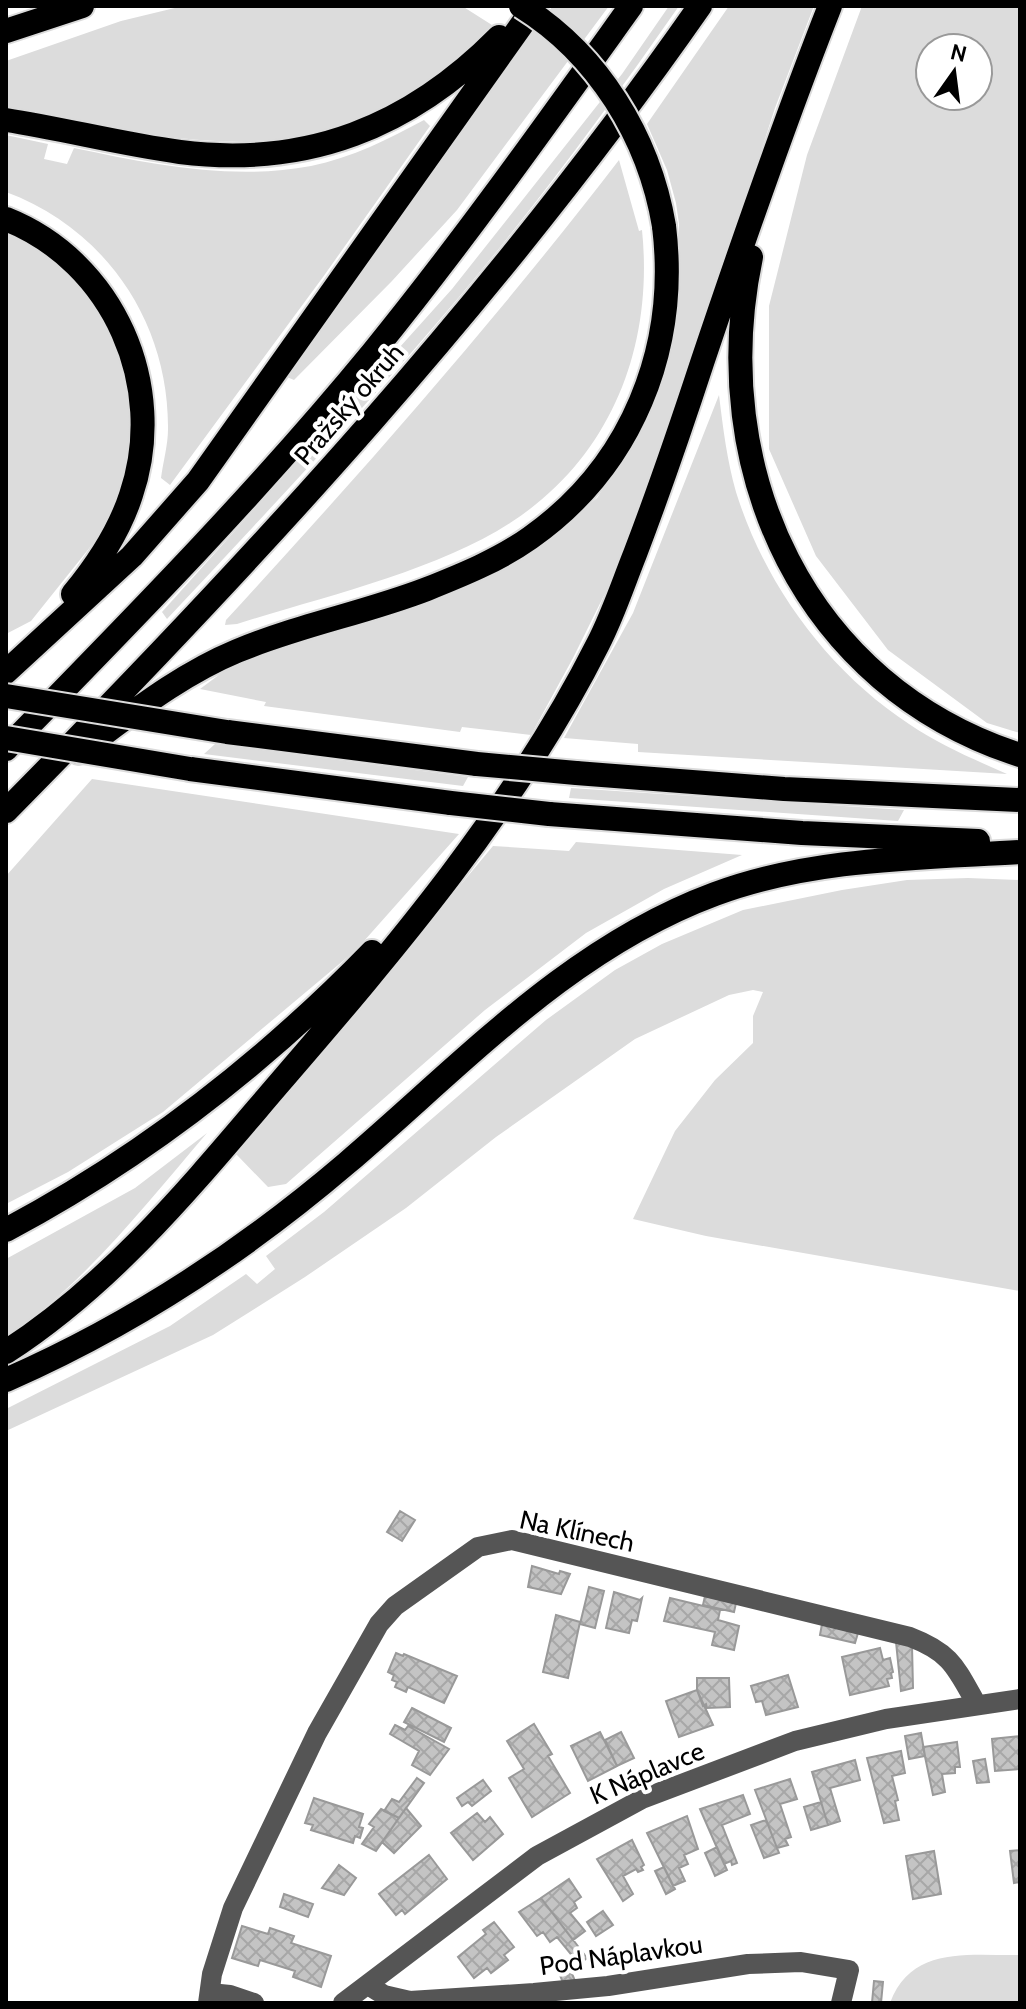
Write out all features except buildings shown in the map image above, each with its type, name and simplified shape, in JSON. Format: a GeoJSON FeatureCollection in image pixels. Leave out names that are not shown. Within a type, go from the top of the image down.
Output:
{"type":"FeatureCollection","features":[{"type":"Feature","properties":{"kind":"highway"},"geometry":{"type":"LineString","coordinates":[[6,31],[82,6]]}},
{"type":"Feature","properties":{"kind":"highway"},"geometry":{"type":"LineString","coordinates":[[28,788],[193,673],[262,641],[452,579],[528,539],[567,508],[616,451],[651,378],[667,295],[667,251],[658,195],[645,157],[615,99],[571,46],[521,6]]}},
{"type":"Feature","properties":{"kind":"highway"},"geometry":{"type":"LineString","coordinates":[[6,120],[180,152],[216,155],[256,156],[322,146],[382,124],[434,93],[474,61],[528,6]]}},
{"type":"Feature","properties":{"kind":"highway"},"geometry":{"type":"LineString","coordinates":[[9,673],[132,556],[198,481],[535,6]]}},
{"type":"Feature","properties":{"kind":"highway","name":"Pražský okruh"},"geometry":{"type":"LineString","coordinates":[[6,749],[205,541],[372,353],[474,223],[631,6]]}},
{"type":"Feature","properties":{"kind":"highway","name":"Pražský okruh"},"geometry":{"type":"LineString","coordinates":[[6,811],[334,465],[577,173],[700,6]]}},
{"type":"Feature","properties":{"kind":"highway"},"geometry":{"type":"LineString","coordinates":[[6,1352],[28,1338],[99,1279],[178,1201],[385,959],[476,839],[570,698],[612,613],[667,471],[708,345],[830,6]]}},
{"type":"Feature","properties":{"kind":"highway"},"geometry":{"type":"LineString","coordinates":[[785,131],[753,245],[741,323],[741,404],[750,462],[761,498],[794,571],[827,620],[858,655],[894,688],[931,713],[982,740],[1020,755]]}},
{"type":"Feature","properties":{"kind":"highway"},"geometry":{"type":"LineString","coordinates":[[6,219],[46,239],[75,262],[98,289],[127,341],[139,375],[143,406],[137,476],[118,527],[84,580],[9,673]]}},
{"type":"Feature","properties":{"kind":"highway"},"geometry":{"type":"LineString","coordinates":[[9,673],[78,708]]}},
{"type":"Feature","properties":{"kind":"highway"},"geometry":{"type":"LineString","coordinates":[[6,696],[227,732],[477,764],[800,790],[1020,800]]}},
{"type":"Feature","properties":{"kind":"highway"},"geometry":{"type":"LineString","coordinates":[[6,738],[190,769],[549,814],[802,833],[1020,842]]}},
{"type":"Feature","properties":{"kind":"highway"},"geometry":{"type":"LineString","coordinates":[[6,1230],[125,1160],[198,1108],[275,1046],[377,947],[476,839]]}},
{"type":"Feature","properties":{"kind":"highway"},"geometry":{"type":"LineString","coordinates":[[6,1380],[61,1355],[130,1317],[243,1244],[313,1192],[533,1000],[631,932],[716,893],[775,877],[880,862],[1020,852]]}},
{"type":"Feature","properties":{"kind":"street","name":"Na Klínech"},"geometry":{"type":"LineString","coordinates":[[209,1998],[212,1974],[233,1908],[317,1733],[379,1624],[395,1606],[478,1547],[512,1540],[910,1637],[932,1645],[953,1661],[977,1705]]}},
{"type":"Feature","properties":{"kind":"street","name":"K Náplavce"},"geometry":{"type":"LineString","coordinates":[[343,2003],[537,1856],[642,1799],[795,1741],[886,1719],[1020,1699]]}},
{"type":"Feature","properties":{"kind":"street","name":"Pod Náplavkou"},"geometry":{"type":"LineString","coordinates":[[368,1985],[384,1995],[410,2001],[608,1986],[748,1964],[801,1962],[849,1970],[841,2003]]}},
{"type":"Feature","properties":{"kind":"street"},"geometry":{"type":"LineString","coordinates":[[209,1998],[230,1995],[254,2003]]}},
{"type":"Feature","properties":{"kind":"shaded area"},"geometry":{"type":"Polygon","coordinates":[[[183,6],[462,6],[492,25],[439,75],[388,107],[357,121],[292,138],[259,141],[191,139],[6,107],[6,61],[121,21],[183,6]]]}},
{"type":"Feature","properties":{"kind":"shaded area"},"geometry":{"type":"Polygon","coordinates":[[[553,6],[609,6],[457,210],[294,380],[287,377],[423,174],[553,6]]]}},
{"type":"Feature","properties":{"kind":"shaded area"},"geometry":{"type":"Polygon","coordinates":[[[669,6],[679,6],[573,153],[489,261],[352,419],[167,619],[162,612],[452,289],[622,74],[669,6]]]}},
{"type":"Feature","properties":{"kind":"shaded area"},"geometry":{"type":"Polygon","coordinates":[[[729,6],[814,6],[775,108],[654,482],[624,555],[531,735],[462,727],[460,732],[264,706],[266,702],[200,689],[244,656],[392,610],[521,559],[597,498],[634,441],[667,364],[675,333],[679,293],[679,224],[667,170],[647,124],[729,6]]]}},
{"type":"Feature","properties":{"kind":"shaded area"},"geometry":{"type":"Polygon","coordinates":[[[862,6],[1020,6],[1020,733],[987,723],[888,650],[816,556],[769,449],[769,306],[807,155],[862,6]]]}},
{"type":"Feature","properties":{"kind":"shaded area"},"geometry":{"type":"Polygon","coordinates":[[[424,120],[430,126],[170,485],[161,478],[168,435],[165,390],[157,352],[144,317],[125,285],[101,255],[74,230],[42,208],[6,192],[6,135],[48,144],[44,159],[67,164],[74,148],[162,165],[251,172],[311,166],[341,158],[424,120]]]}},
{"type":"Feature","properties":{"kind":"shaded area"},"geometry":{"type":"Polygon","coordinates":[[[619,160],[639,231],[642,230],[644,274],[641,316],[632,357],[618,396],[599,433],[575,466],[545,497],[510,523],[448,555],[341,593],[225,625],[226,620],[477,337],[619,160]]]}},
{"type":"Feature","properties":{"kind":"shaded area"},"geometry":{"type":"Polygon","coordinates":[[[6,230],[32,242],[62,264],[110,324],[132,395],[130,465],[107,526],[31,621],[6,634],[6,230]]]}},
{"type":"Feature","properties":{"kind":"shaded area"},"geometry":{"type":"Polygon","coordinates":[[[719,395],[730,468],[748,526],[782,592],[803,623],[826,652],[880,703],[933,739],[1007,774],[638,752],[638,744],[564,738],[633,613],[719,395]]]}},
{"type":"Feature","properties":{"kind":"shaded area"},"geometry":{"type":"Polygon","coordinates":[[[215,744],[468,777],[463,786],[204,754],[215,744]]]}},
{"type":"Feature","properties":{"kind":"shaded area"},"geometry":{"type":"Polygon","coordinates":[[[92,779],[459,834],[356,950],[163,1112],[68,1172],[6,1204],[6,876],[92,779]]]}},
{"type":"Feature","properties":{"kind":"shaded area"},"geometry":{"type":"Polygon","coordinates":[[[571,788],[904,810],[898,821],[569,798],[571,788]]]}},
{"type":"Feature","properties":{"kind":"shaded area"},"geometry":{"type":"Polygon","coordinates":[[[576,842],[742,855],[664,889],[586,933],[485,1010],[286,1184],[268,1187],[236,1154],[493,846],[569,851],[576,842]]]}},
{"type":"Feature","properties":{"kind":"shaded area"},"geometry":{"type":"Polygon","coordinates":[[[907,880],[1020,880],[1020,1291],[706,1236],[633,1219],[675,1131],[715,1080],[753,1043],[753,1016],[763,992],[753,990],[729,995],[635,1039],[496,1137],[406,1208],[213,1335],[6,1431],[6,1409],[170,1326],[246,1274],[257,1284],[275,1269],[266,1256],[324,1212],[546,1020],[615,970],[662,944],[743,910],[907,880]]]}},
{"type":"Feature","properties":{"kind":"shaded area"},"geometry":{"type":"Polygon","coordinates":[[[207,1133],[138,1215],[87,1269],[34,1317],[6,1337],[6,1259],[135,1188],[207,1133]]]}},
{"type":"Feature","properties":{"kind":"shaded area"},"geometry":{"type":"Polygon","coordinates":[[[962,1955],[1020,1955],[1020,2003],[890,2003],[900,1984],[912,1971],[927,1963],[962,1955]]]}}]}
